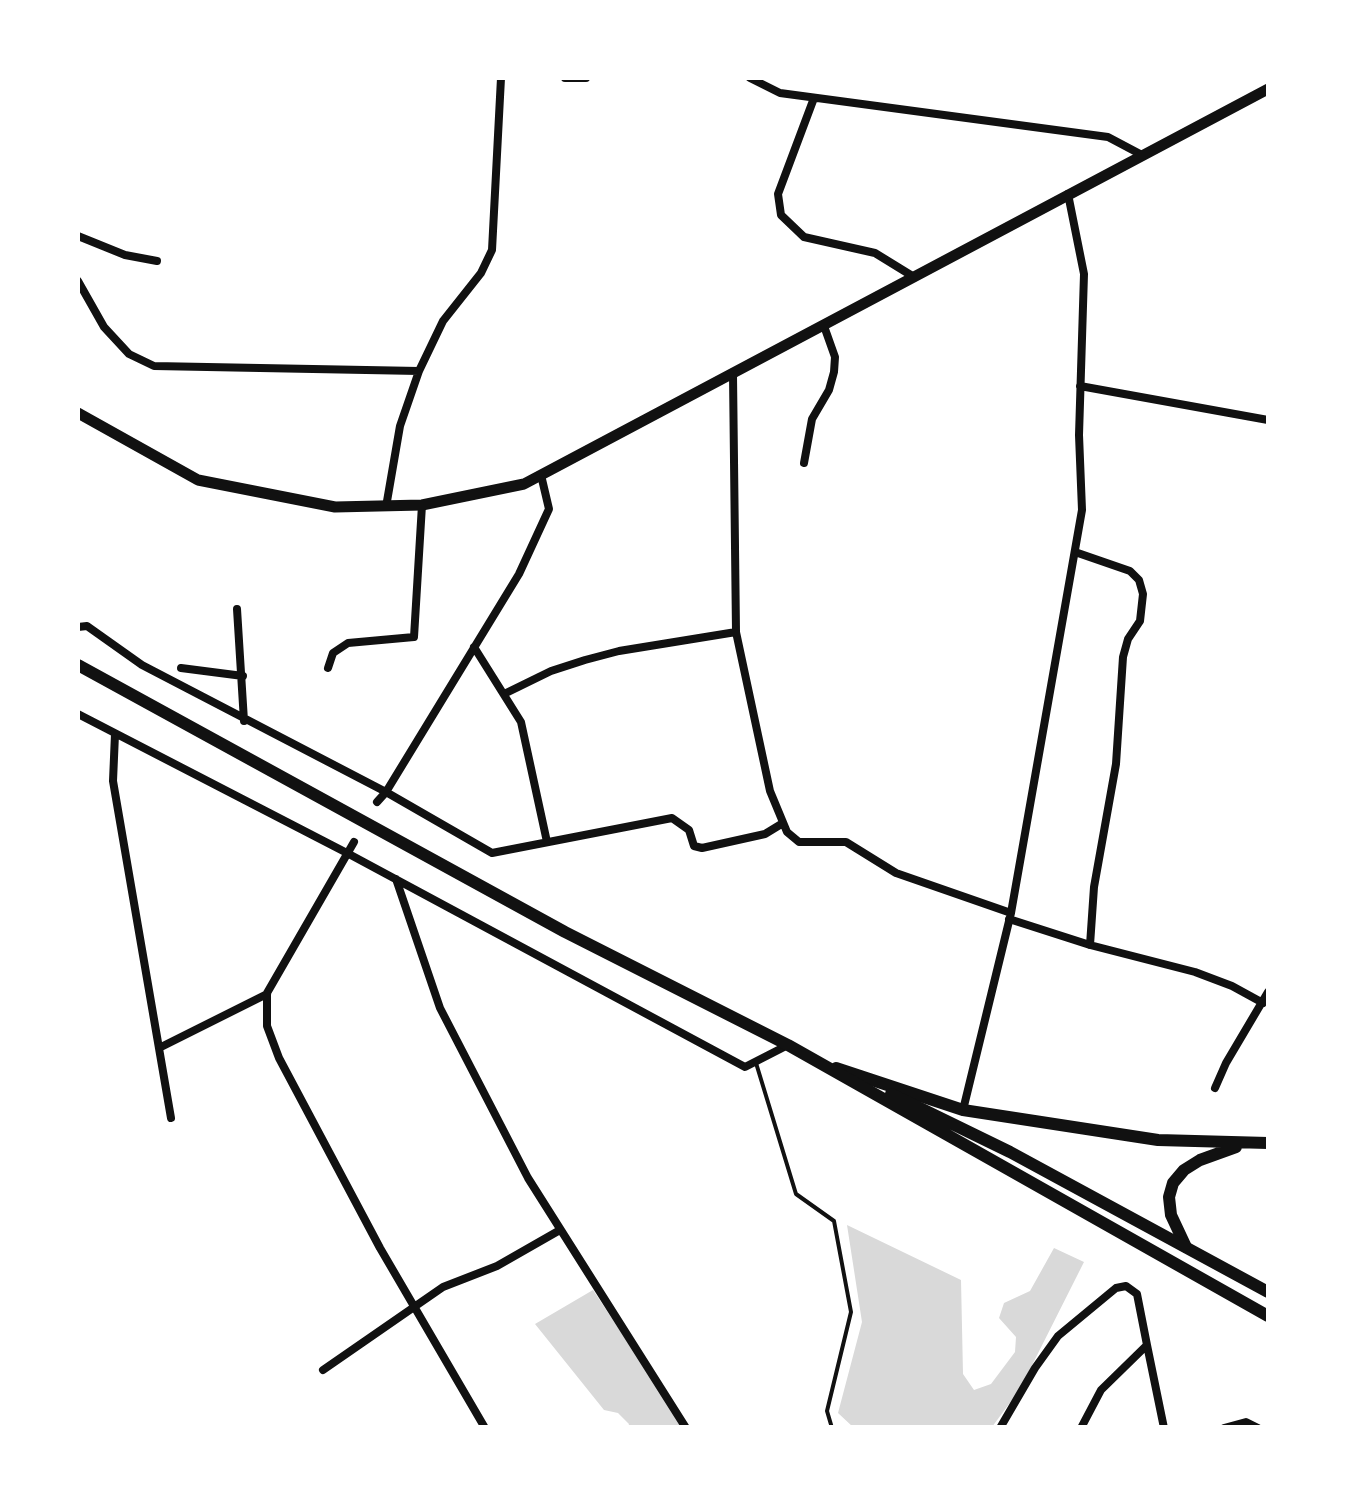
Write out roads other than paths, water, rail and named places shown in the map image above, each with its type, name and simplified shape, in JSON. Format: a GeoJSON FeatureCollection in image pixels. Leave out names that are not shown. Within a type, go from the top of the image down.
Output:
{"type":"FeatureCollection","features":[{"type":"Feature","properties":{"kind":"main road"},"geometry":{"type":"LineString","coordinates":[[78,414],[198,480],[335,507],[422,505],[524,484],[1268,89]]}},
{"type":"Feature","properties":{"kind":"main road"},"geometry":{"type":"LineString","coordinates":[[78,665],[565,932],[788,1045],[1268,1316]]}},
{"type":"Feature","properties":{"kind":"main road"},"geometry":{"type":"LineString","coordinates":[[820,1063],[963,1110],[1158,1140],[1268,1142]]}},
{"type":"Feature","properties":{"kind":"main road"},"geometry":{"type":"LineString","coordinates":[[820,1063],[922,1108],[1268,1292]]}},
{"type":"Feature","properties":{"kind":"main road"},"geometry":{"type":"LineString","coordinates":[[1186,1247],[1171,1215],[1169,1197],[1173,1183],[1200,1160],[1244,1144]]}},
{"type":"Feature","properties":{"kind":"street"},"geometry":{"type":"LineString","coordinates":[[386,507],[400,426],[419,371],[443,322],[481,273],[492,250],[502,78]]}},
{"type":"Feature","properties":{"kind":"street"},"geometry":{"type":"LineString","coordinates":[[564,78],[586,78]]}},
{"type":"Feature","properties":{"kind":"street"},"geometry":{"type":"LineString","coordinates":[[750,78],[780,94],[1108,136],[1142,155]]}},
{"type":"Feature","properties":{"kind":"street"},"geometry":{"type":"LineString","coordinates":[[814,98],[778,194],[781,215],[804,237],[875,253],[914,277]]}},
{"type":"Feature","properties":{"kind":"street"},"geometry":{"type":"LineString","coordinates":[[963,1110],[1010,916],[1082,510],[1080,386],[1084,274],[1068,194]]}},
{"type":"Feature","properties":{"kind":"street"},"geometry":{"type":"LineString","coordinates":[[78,236],[124,255],[157,262]]}},
{"type":"Feature","properties":{"kind":"street"},"geometry":{"type":"LineString","coordinates":[[78,281],[104,327],[130,354],[154,366],[419,371]]}},
{"type":"Feature","properties":{"kind":"street"},"geometry":{"type":"LineString","coordinates":[[804,463],[812,419],[830,390],[834,372],[835,357],[824,326]]}},
{"type":"Feature","properties":{"kind":"street"},"geometry":{"type":"LineString","coordinates":[[733,375],[736,632],[770,791],[783,823],[796,841],[846,842],[896,873],[1090,945],[1195,972],[1263,1003]]}},
{"type":"Feature","properties":{"kind":"street"},"geometry":{"type":"LineString","coordinates":[[1080,386],[1268,420]]}},
{"type":"Feature","properties":{"kind":"street"},"geometry":{"type":"LineString","coordinates":[[377,802],[519,574],[549,509],[542,475]]}},
{"type":"Feature","properties":{"kind":"street"},"geometry":{"type":"LineString","coordinates":[[328,668],[333,653],[348,643],[414,637],[422,505]]}},
{"type":"Feature","properties":{"kind":"street"},"geometry":{"type":"LineString","coordinates":[[1075,552],[1130,571],[1139,580],[1143,594],[1140,621],[1123,657],[1116,764],[1094,887],[1090,945]]}},
{"type":"Feature","properties":{"kind":"street"},"geometry":{"type":"LineString","coordinates":[[237,609],[244,721]]}},
{"type":"Feature","properties":{"kind":"street"},"geometry":{"type":"LineString","coordinates":[[78,627],[87,626],[142,666],[386,792],[492,853],[672,818],[689,830],[694,846],[702,848],[765,834],[783,823]]}},
{"type":"Feature","properties":{"kind":"street"},"geometry":{"type":"LineString","coordinates":[[504,694],[585,660],[736,632]]}},
{"type":"Feature","properties":{"kind":"street"},"geometry":{"type":"LineString","coordinates":[[474,647],[521,722],[547,842]]}},
{"type":"Feature","properties":{"kind":"street"},"geometry":{"type":"LineString","coordinates":[[180,668],[244,676]]}},
{"type":"Feature","properties":{"kind":"street"},"geometry":{"type":"LineString","coordinates":[[78,714],[745,1067],[788,1045]]}},
{"type":"Feature","properties":{"kind":"street"},"geometry":{"type":"LineString","coordinates":[[115,734],[113,780],[171,1118]]}},
{"type":"Feature","properties":{"kind":"street"},"geometry":{"type":"LineString","coordinates":[[354,842],[267,993],[267,1026],[279,1058],[412,1308],[485,1428]]}},
{"type":"Feature","properties":{"kind":"street"},"geometry":{"type":"LineString","coordinates":[[396,880],[440,1008],[528,1178],[686,1428]]}},
{"type":"Feature","properties":{"kind":"street"},"geometry":{"type":"LineString","coordinates":[[1216,1088],[1226,1063],[1268,992]]}},
{"type":"Feature","properties":{"kind":"street"},"geometry":{"type":"LineString","coordinates":[[159,1048],[267,993]]}},
{"type":"Feature","properties":{"kind":"street"},"geometry":{"type":"LineString","coordinates":[[323,1370],[443,1287],[498,1266],[560,1230]]}},
{"type":"Feature","properties":{"kind":"street"},"geometry":{"type":"LineString","coordinates":[[1000,1428],[1058,1336],[1116,1288],[1126,1286],[1137,1294],[1164,1428]]}},
{"type":"Feature","properties":{"kind":"street"},"geometry":{"type":"LineString","coordinates":[[1081,1428],[1101,1390],[1148,1345]]}},
{"type":"Feature","properties":{"kind":"street"},"geometry":{"type":"LineString","coordinates":[[1224,1428],[1246,1422],[1258,1428]]}},
{"type":"Feature","properties":{"kind":"lane"},"geometry":{"type":"LineString","coordinates":[[756,1063],[796,1194],[834,1221],[851,1312],[826,1410],[832,1428]]}}]}
